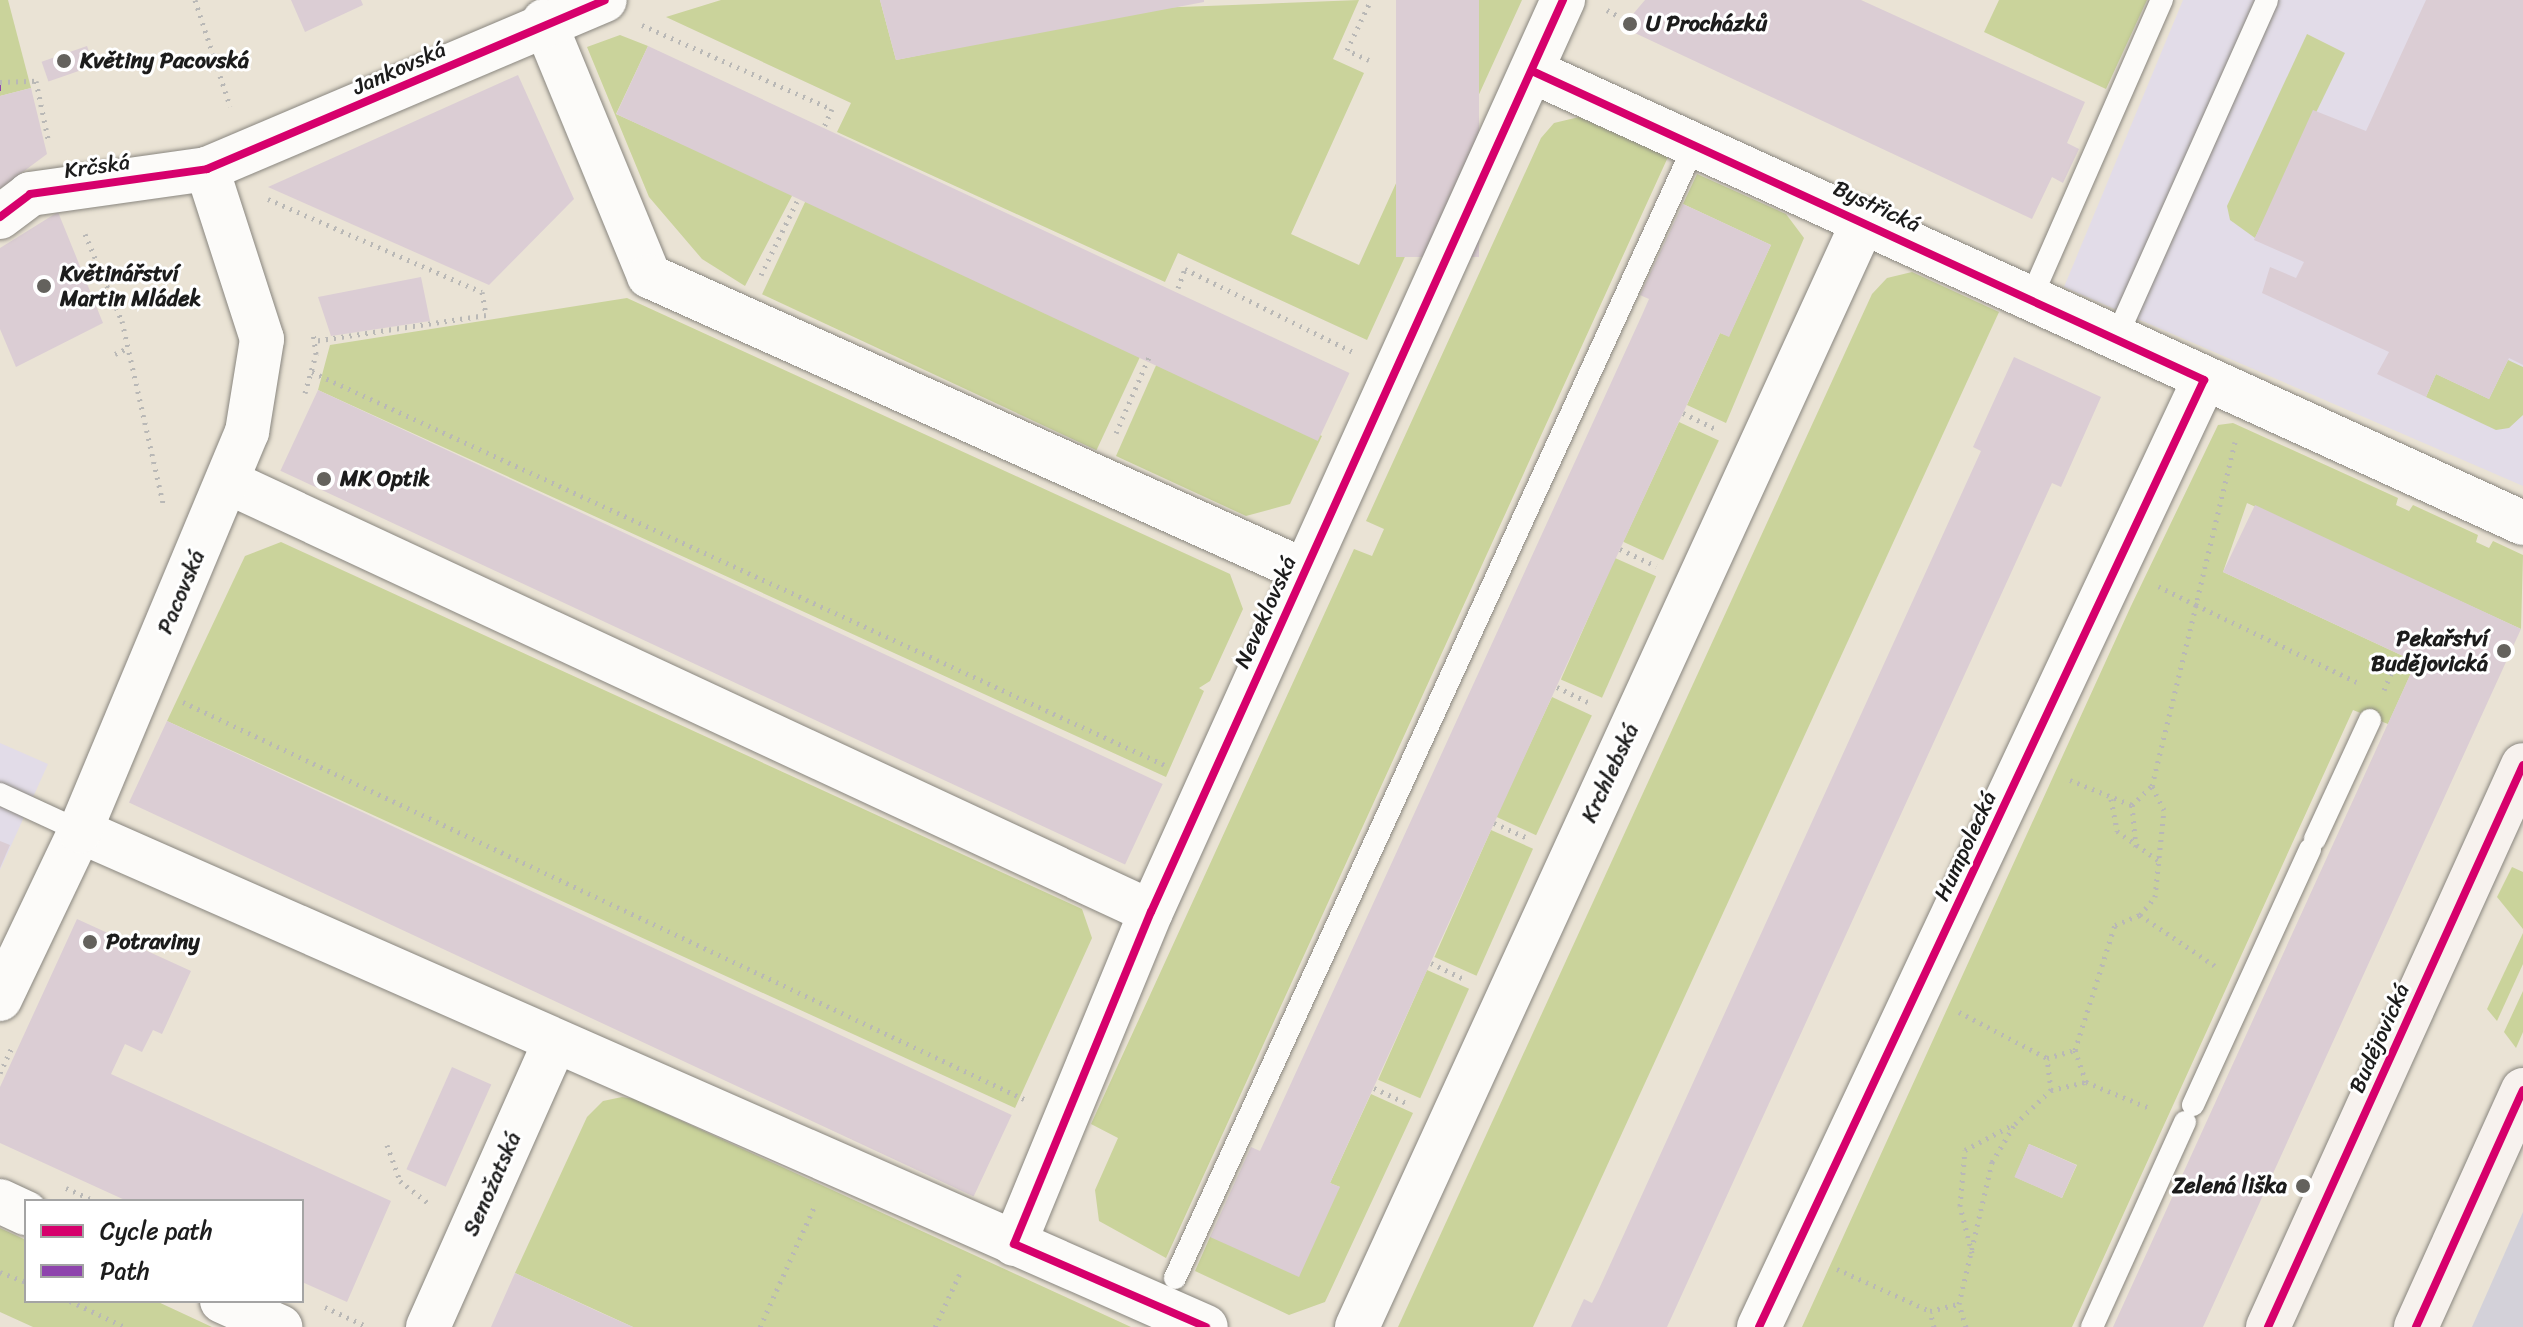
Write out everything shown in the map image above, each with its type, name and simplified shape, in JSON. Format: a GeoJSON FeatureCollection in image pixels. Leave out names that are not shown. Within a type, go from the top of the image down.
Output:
{"type":"FeatureCollection","features":[{"type":"Feature","properties":{"kind":"street","name":"Neveklovská"},"geometry":{"type":"LineString","coordinates":[[1014,1244],[1151,912],[1563,0]]}},
{"type":"Feature","properties":{"kind":"street","name":"Jankovská"},"geometry":{"type":"LineString","coordinates":[[207,169],[321,123],[544,21],[619,10]]}},
{"type":"Feature","properties":{"kind":"street"},"geometry":{"type":"LineString","coordinates":[[544,21],[649,276],[1303,570]]}},
{"type":"Feature","properties":{"kind":"street","name":"Bystřická"},"geometry":{"type":"LineString","coordinates":[[1532,71],[2523,523]]}},
{"type":"Feature","properties":{"kind":"street","name":"Krčská"},"geometry":{"type":"LineString","coordinates":[[0,217],[30,194],[207,169]]}},
{"type":"Feature","properties":{"kind":"street","name":"Pacovská"},"geometry":{"type":"LineString","coordinates":[[0,999],[80,831],[247,432],[262,339],[207,169]]}},
{"type":"Feature","properties":{"kind":"street","name":"Krchlebská"},"geometry":{"type":"LineString","coordinates":[[1357,1327],[1864,220]]}},
{"type":"Feature","properties":{"kind":"street","name":"Humpolecká"},"geometry":{"type":"LineString","coordinates":[[1759,1327],[2204,380]]}},
{"type":"Feature","properties":{"kind":"street"},"geometry":{"type":"LineString","coordinates":[[228,482],[1151,912]]}},
{"type":"Feature","properties":{"kind":"street","name":"Budějovická"},"geometry":{"type":"LineString","coordinates":[[2268,1327],[2523,765]]}},
{"type":"Feature","properties":{"kind":"street"},"geometry":{"type":"LineString","coordinates":[[80,831],[1206,1327]]}},
{"type":"Feature","properties":{"kind":"street","name":"Senožatská"},"geometry":{"type":"LineString","coordinates":[[428,1327],[555,1042]]}},
{"type":"Feature","properties":{"kind":"street"},"geometry":{"type":"LineString","coordinates":[[2416,1327],[2523,1090]]}},
{"type":"Feature","properties":{"kind":"street"},"geometry":{"type":"LineString","coordinates":[[0,1201],[24,1212]]}},
{"type":"Feature","properties":{"kind":"street"},"geometry":{"type":"LineString","coordinates":[[226,1303],[280,1327]]}},
{"type":"Feature","properties":{"kind":"lane"},"geometry":{"type":"LineString","coordinates":[[2031,298],[2162,0]]}},
{"type":"Feature","properties":{"kind":"lane"},"geometry":{"type":"LineString","coordinates":[[2116,338],[2267,0]]}},
{"type":"Feature","properties":{"kind":"lane"},"geometry":{"type":"LineString","coordinates":[[1175,1278],[1687,161]]}},
{"type":"Feature","properties":{"kind":"lane"},"geometry":{"type":"LineString","coordinates":[[2092,1327],[2370,720]]}},
{"type":"Feature","properties":{"kind":"lane"},"geometry":{"type":"LineString","coordinates":[[0,794],[80,831]]}},
{"type":"Feature","properties":{"kind":"path"},"geometry":{"type":"LineString","coordinates":[[1369,60],[1347,50],[1371,0]]}},
{"type":"Feature","properties":{"kind":"path"},"geometry":{"type":"LineString","coordinates":[[619,10],[832,109],[824,127]]}},
{"type":"Feature","properties":{"kind":"path"},"geometry":{"type":"LineString","coordinates":[[0,82],[36,81],[66,189],[128,348],[164,516]]}},
{"type":"Feature","properties":{"kind":"path"},"geometry":{"type":"LineString","coordinates":[[754,290],[799,197]]}},
{"type":"Feature","properties":{"kind":"path"},"geometry":{"type":"LineString","coordinates":[[282,205],[482,292],[486,315],[314,341]]}},
{"type":"Feature","properties":{"kind":"path"},"geometry":{"type":"LineString","coordinates":[[1178,288],[1185,269],[1365,358]]}},
{"type":"Feature","properties":{"kind":"path"},"geometry":{"type":"LineString","coordinates":[[115,354],[128,348]]}},
{"type":"Feature","properties":{"kind":"path"},"geometry":{"type":"LineString","coordinates":[[1113,438],[1149,357]]}},
{"type":"Feature","properties":{"kind":"path"},"geometry":{"type":"LineString","coordinates":[[312,372],[1170,768]]}},
{"type":"Feature","properties":{"kind":"path"},"geometry":{"type":"LineString","coordinates":[[2132,805],[2152,786],[2246,399]]}},
{"type":"Feature","properties":{"kind":"path"},"geometry":{"type":"LineString","coordinates":[[1683,413],[1711,427]]}},
{"type":"Feature","properties":{"kind":"path"},"geometry":{"type":"LineString","coordinates":[[1620,549],[1649,563]]}},
{"type":"Feature","properties":{"kind":"path"},"geometry":{"type":"LineString","coordinates":[[2117,566],[2381,694]]}},
{"type":"Feature","properties":{"kind":"path"},"geometry":{"type":"LineString","coordinates":[[1557,687],[1587,702]]}},
{"type":"Feature","properties":{"kind":"path"},"geometry":{"type":"LineString","coordinates":[[178,700],[1019,1097]]}},
{"type":"Feature","properties":{"kind":"path"},"geometry":{"type":"LineString","coordinates":[[2026,759],[2111,799],[2132,805]]}},
{"type":"Feature","properties":{"kind":"path"},"geometry":{"type":"LineString","coordinates":[[2086,1082],[2075,1050],[2115,925],[2140,915],[2155,897],[2164,810],[2152,786]]}},
{"type":"Feature","properties":{"kind":"path"},"geometry":{"type":"LineString","coordinates":[[2111,799],[2117,831],[2136,849],[2159,861]]}},
{"type":"Feature","properties":{"kind":"path"},"geometry":{"type":"LineString","coordinates":[[2132,805],[2136,849]]}},
{"type":"Feature","properties":{"kind":"path"},"geometry":{"type":"LineString","coordinates":[[1494,823],[1542,846]]}},
{"type":"Feature","properties":{"kind":"path"},"geometry":{"type":"LineString","coordinates":[[2140,915],[2247,988]]}},
{"type":"Feature","properties":{"kind":"path"},"geometry":{"type":"LineString","coordinates":[[1431,963],[1478,985]]}},
{"type":"Feature","properties":{"kind":"path"},"geometry":{"type":"LineString","coordinates":[[1917,990],[2047,1058],[2075,1050]]}},
{"type":"Feature","properties":{"kind":"path"},"geometry":{"type":"LineString","coordinates":[[2047,1058],[2051,1090]]}},
{"type":"Feature","properties":{"kind":"path"},"geometry":{"type":"LineString","coordinates":[[1966,1327],[1959,1304],[1973,1256],[1992,1162],[2015,1124],[2051,1090],[2086,1082],[2189,1114]]}},
{"type":"Feature","properties":{"kind":"path"},"geometry":{"type":"LineString","coordinates":[[1374,1088],[1423,1110]]}},
{"type":"Feature","properties":{"kind":"path"},"geometry":{"type":"LineString","coordinates":[[1973,1256],[1960,1206],[1965,1150],[2015,1124]]}},
{"type":"Feature","properties":{"kind":"path"},"geometry":{"type":"LineString","coordinates":[[387,1145],[400,1181],[427,1198],[435,1220]]}},
{"type":"Feature","properties":{"kind":"path"},"geometry":{"type":"LineString","coordinates":[[760,1327],[817,1200]]}},
{"type":"Feature","properties":{"kind":"path"},"geometry":{"type":"LineString","coordinates":[[1795,1250],[1930,1311],[1959,1304]]}},
{"type":"Feature","properties":{"kind":"path"},"geometry":{"type":"LineString","coordinates":[[935,1327],[963,1266]]}},
{"type":"Feature","properties":{"kind":"path"},"geometry":{"type":"LineString","coordinates":[[0,1272],[24,1281]]}},
{"type":"Feature","properties":{"kind":"path"},"geometry":{"type":"LineString","coordinates":[[74,1303],[125,1327]]}},
{"type":"Feature","properties":{"kind":"path"},"geometry":{"type":"LineString","coordinates":[[315,1303],[368,1327]]}},
{"type":"Feature","properties":{"kind":"path"},"geometry":{"type":"LineString","coordinates":[[1930,1311],[1934,1327]]}},
{"type":"Feature","properties":{"kind":"shaded area"},"geometry":{"type":"Polygon","coordinates":[[[2183,0],[2523,0],[2523,486],[2064,287],[2183,0]]]}},
{"type":"Feature","properties":{"kind":"shaded area"},"geometry":{"type":"Polygon","coordinates":[[[0,743],[48,764],[0,870],[0,743]]]}},
{"type":"Feature","properties":{"kind":"shaded area"},"geometry":{"type":"Polygon","coordinates":[[[2523,1212],[2523,1327],[2472,1327],[2523,1212]]]}},
{"type":"Feature","properties":{"kind":"green space"},"geometry":{"type":"Polygon","coordinates":[[[0,0],[8,0],[31,88],[0,96],[0,0]]]}},
{"type":"Feature","properties":{"kind":"green space"},"geometry":{"type":"Polygon","coordinates":[[[721,0],[880,0],[896,60],[1154,8],[1359,0],[1333,59],[1364,73],[1291,234],[1359,265],[1479,0],[1522,0],[1367,340],[1178,253],[1165,282],[837,132],[851,103],[666,17],[721,0]]]}},
{"type":"Feature","properties":{"kind":"green space"},"geometry":{"type":"Polygon","coordinates":[[[1999,0],[2147,0],[2106,89],[1984,32],[1999,0]]]}},
{"type":"Feature","properties":{"kind":"green space"},"geometry":{"type":"Polygon","coordinates":[[[2307,34],[2345,53],[2255,238],[2230,220],[2227,206],[2307,34]]]}},
{"type":"Feature","properties":{"kind":"green space"},"geometry":{"type":"Polygon","coordinates":[[[620,35],[648,46],[616,114],[793,194],[745,286],[702,259],[649,197],[587,47],[620,35]]]}},
{"type":"Feature","properties":{"kind":"green space"},"geometry":{"type":"Polygon","coordinates":[[[1579,117],[1668,157],[1166,1258],[1099,1221],[1095,1190],[1118,1138],[1091,1124],[1354,549],[1372,556],[1384,529],[1366,521],[1541,138],[1554,123],[1579,117]]]}},
{"type":"Feature","properties":{"kind":"green space"},"geometry":{"type":"Polygon","coordinates":[[[1697,174],[1786,214],[1804,238],[1726,423],[1687,405],[1720,333],[1729,336],[1771,245],[1683,204],[1697,174]]]}},
{"type":"Feature","properties":{"kind":"green space"},"geometry":{"type":"Polygon","coordinates":[[[806,200],[1140,356],[1096,450],[762,294],[806,200]]]}},
{"type":"Feature","properties":{"kind":"green space"},"geometry":{"type":"Polygon","coordinates":[[[1912,272],[1999,312],[1533,1327],[1398,1327],[1872,294],[1887,278],[1912,272]]]}},
{"type":"Feature","properties":{"kind":"green space"},"geometry":{"type":"Polygon","coordinates":[[[627,298],[1230,574],[1243,609],[1210,681],[1199,688],[1204,691],[1166,777],[318,390],[330,345],[627,298]]]}},
{"type":"Feature","properties":{"kind":"green space"},"geometry":{"type":"Polygon","coordinates":[[[2508,360],[2523,367],[2523,415],[2509,428],[2496,430],[2426,397],[2436,374],[2489,399],[2508,360]]]}},
{"type":"Feature","properties":{"kind":"green space"},"geometry":{"type":"Polygon","coordinates":[[[1158,361],[1322,436],[1290,504],[1246,516],[1116,456],[1158,361]]]}},
{"type":"Feature","properties":{"kind":"green space"},"geometry":{"type":"Polygon","coordinates":[[[1679,422],[1719,441],[1663,560],[1623,542],[1679,422]]]}},
{"type":"Feature","properties":{"kind":"green space"},"geometry":{"type":"Polygon","coordinates":[[[2233,423],[2398,498],[2396,505],[2409,511],[2413,505],[2478,535],[2476,542],[2489,548],[2493,541],[2523,555],[2521,629],[2247,503],[2223,572],[2416,662],[2388,724],[2353,710],[2072,1327],[1802,1327],[2131,606],[2218,425],[2233,423]],[[2029,1144],[2015,1177],[2062,1198],[2077,1165],[2029,1144]]]}},
{"type":"Feature","properties":{"kind":"green space"},"geometry":{"type":"Polygon","coordinates":[[[281,542],[1082,909],[1092,938],[1015,1108],[167,721],[245,556],[281,542]]]}},
{"type":"Feature","properties":{"kind":"green space"},"geometry":{"type":"Polygon","coordinates":[[[1615,558],[1656,576],[1602,698],[1561,680],[1615,558]]]}},
{"type":"Feature","properties":{"kind":"green space"},"geometry":{"type":"Polygon","coordinates":[[[1552,697],[1592,716],[1536,835],[1496,817],[1552,697]]]}},
{"type":"Feature","properties":{"kind":"green space"},"geometry":{"type":"Polygon","coordinates":[[[1491,830],[1533,849],[1476,976],[1434,957],[1491,830]]]}},
{"type":"Feature","properties":{"kind":"green space"},"geometry":{"type":"Polygon","coordinates":[[[2512,867],[2523,872],[2523,929],[2497,897],[2512,867]]]}},
{"type":"Feature","properties":{"kind":"green space"},"geometry":{"type":"Polygon","coordinates":[[[2523,933],[2523,964],[2497,1021],[2487,1009],[2523,933]]]}},
{"type":"Feature","properties":{"kind":"green space"},"geometry":{"type":"Polygon","coordinates":[[[1427,970],[1469,989],[1420,1098],[1378,1080],[1427,970]]]}},
{"type":"Feature","properties":{"kind":"green space"},"geometry":{"type":"Polygon","coordinates":[[[2523,991],[2523,1032],[2516,1048],[2504,1032],[2523,991]]]}},
{"type":"Feature","properties":{"kind":"green space"},"geometry":{"type":"Polygon","coordinates":[[[1371,1094],[1413,1113],[1325,1302],[1289,1315],[1195,1271],[1210,1237],[1340,1187],[1330,1183],[1371,1094]]]}},
{"type":"Feature","properties":{"kind":"green space"},"geometry":{"type":"Polygon","coordinates":[[[622,1097],[634,1099],[1131,1327],[633,1327],[515,1273],[587,1117],[603,1101],[622,1097]]]}},
{"type":"Feature","properties":{"kind":"green space"},"geometry":{"type":"Polygon","coordinates":[[[0,1228],[24,1239],[24,1303],[160,1303],[212,1327],[33,1327],[0,1312],[0,1228]]]}},
{"type":"Feature","properties":{"kind":"building"},"geometry":{"type":"Polygon","coordinates":[[[291,0],[361,0],[363,5],[305,32],[291,0]]]}},
{"type":"Feature","properties":{"kind":"building"},"geometry":{"type":"Polygon","coordinates":[[[880,0],[1204,0],[1204,2],[896,60],[880,0]]]}},
{"type":"Feature","properties":{"kind":"building"},"geometry":{"type":"Polygon","coordinates":[[[1396,0],[1479,0],[1479,257],[1396,257],[1396,0]]]}},
{"type":"Feature","properties":{"kind":"building"},"geometry":{"type":"Polygon","coordinates":[[[1645,0],[1861,0],[2085,102],[2067,143],[2079,149],[2063,183],[2052,177],[2032,219],[1622,27],[1645,0]]]}},
{"type":"Feature","properties":{"kind":"building"},"geometry":{"type":"Polygon","coordinates":[[[2426,0],[2523,0],[2523,365],[2509,358],[2489,399],[2436,374],[2426,397],[2377,374],[2389,352],[2262,293],[2270,267],[2296,278],[2304,262],[2254,240],[2313,110],[2366,131],[2426,0]]]}},
{"type":"Feature","properties":{"kind":"building"},"geometry":{"type":"Polygon","coordinates":[[[87,46],[94,66],[48,81],[42,62],[87,46]]]}},
{"type":"Feature","properties":{"kind":"building"},"geometry":{"type":"Polygon","coordinates":[[[648,46],[1349,373],[1318,441],[616,114],[648,46]]]}},
{"type":"Feature","properties":{"kind":"building"},"geometry":{"type":"Polygon","coordinates":[[[518,75],[574,199],[489,285],[268,187],[518,75]]]}},
{"type":"Feature","properties":{"kind":"building"},"geometry":{"type":"Polygon","coordinates":[[[31,88],[47,154],[0,189],[0,96],[31,88]]]}},
{"type":"Feature","properties":{"kind":"building"},"geometry":{"type":"Polygon","coordinates":[[[1683,204],[1771,245],[1729,337],[1720,333],[1560,679],[1330,1183],[1340,1187],[1299,1277],[1210,1237],[1251,1147],[1260,1151],[1266,1138],[1642,315],[1649,299],[1640,295],[1683,204]]]}},
{"type":"Feature","properties":{"kind":"building","name":"Květinářství Martin Mládek"},"geometry":{"type":"Polygon","coordinates":[[[58,212],[103,323],[16,367],[0,329],[0,248],[58,212]]]}},
{"type":"Feature","properties":{"kind":"building"},"geometry":{"type":"Polygon","coordinates":[[[421,277],[430,321],[331,336],[318,297],[421,277]]]}},
{"type":"Feature","properties":{"kind":"building"},"geometry":{"type":"Polygon","coordinates":[[[2014,357],[2101,397],[2061,487],[2052,483],[1667,1327],[1571,1327],[1584,1299],[1592,1303],[1599,1289],[1981,451],[1973,447],[2014,357]]]}},
{"type":"Feature","properties":{"kind":"building"},"geometry":{"type":"Polygon","coordinates":[[[318,390],[1163,784],[1125,865],[280,471],[318,390]]]}},
{"type":"Feature","properties":{"kind":"building"},"geometry":{"type":"Polygon","coordinates":[[[2255,505],[2521,629],[2203,1327],[2113,1327],[2416,662],[2223,572],[2255,505]]]}},
{"type":"Feature","properties":{"kind":"building"},"geometry":{"type":"Polygon","coordinates":[[[167,721],[1012,1115],[974,1196],[129,803],[167,721]]]}},
{"type":"Feature","properties":{"kind":"building"},"geometry":{"type":"Polygon","coordinates":[[[0,841],[10,845],[0,868],[0,841]]]}},
{"type":"Feature","properties":{"kind":"building"},"geometry":{"type":"Polygon","coordinates":[[[77,919],[191,971],[162,1034],[153,1030],[142,1052],[125,1044],[111,1074],[391,1201],[347,1302],[304,1283],[304,1199],[123,1199],[0,1143],[0,1087],[77,919]]]}},
{"type":"Feature","properties":{"kind":"building"},"geometry":{"type":"Polygon","coordinates":[[[452,1067],[491,1084],[446,1187],[406,1169],[452,1067]]]}},
{"type":"Feature","properties":{"kind":"building"},"geometry":{"type":"Polygon","coordinates":[[[2029,1144],[2077,1165],[2062,1198],[2014,1177],[2029,1144]]]}},
{"type":"Feature","properties":{"kind":"building"},"geometry":{"type":"Polygon","coordinates":[[[515,1273],[597,1311],[633,1327],[491,1327],[515,1273]]]}},
{"type":"Feature","properties":{"kind":"cycle path"},"geometry":{"type":"LineString","coordinates":[[0,217],[30,194],[207,169],[605,0]]}},
{"type":"Feature","properties":{"kind":"cycle path"},"geometry":{"type":"LineString","coordinates":[[1206,1327],[1014,1244],[1151,912],[1563,0]]}},
{"type":"Feature","properties":{"kind":"cycle path"},"geometry":{"type":"LineString","coordinates":[[1532,71],[2204,380],[1759,1327]]}},
{"type":"Feature","properties":{"kind":"cycle path"},"geometry":{"type":"LineString","coordinates":[[2268,1327],[2523,765]]}},
{"type":"Feature","properties":{"kind":"cycle path"},"geometry":{"type":"LineString","coordinates":[[2416,1327],[2523,1090]]}},
{"type":"Feature","properties":{"kind":"place","name":"U Procházků"},"geometry":{"type":"Point","coordinates":[1630,24]}},
{"type":"Feature","properties":{"kind":"place","name":"Květiny Pacovská"},"geometry":{"type":"Point","coordinates":[64,61]}},
{"type":"Feature","properties":{"kind":"place","name":"Květinářství Martin Mládek"},"geometry":{"type":"Point","coordinates":[44,286]}},
{"type":"Feature","properties":{"kind":"place","name":"MK Optik"},"geometry":{"type":"Point","coordinates":[324,479]}},
{"type":"Feature","properties":{"kind":"place","name":"Pekařství Budějovická"},"geometry":{"type":"Point","coordinates":[2504,651]}},
{"type":"Feature","properties":{"kind":"place","name":"Potraviny"},"geometry":{"type":"Point","coordinates":[90,942]}},
{"type":"Feature","properties":{"kind":"place","name":"Zelená liška"},"geometry":{"type":"Point","coordinates":[2303,1186]}}]}
